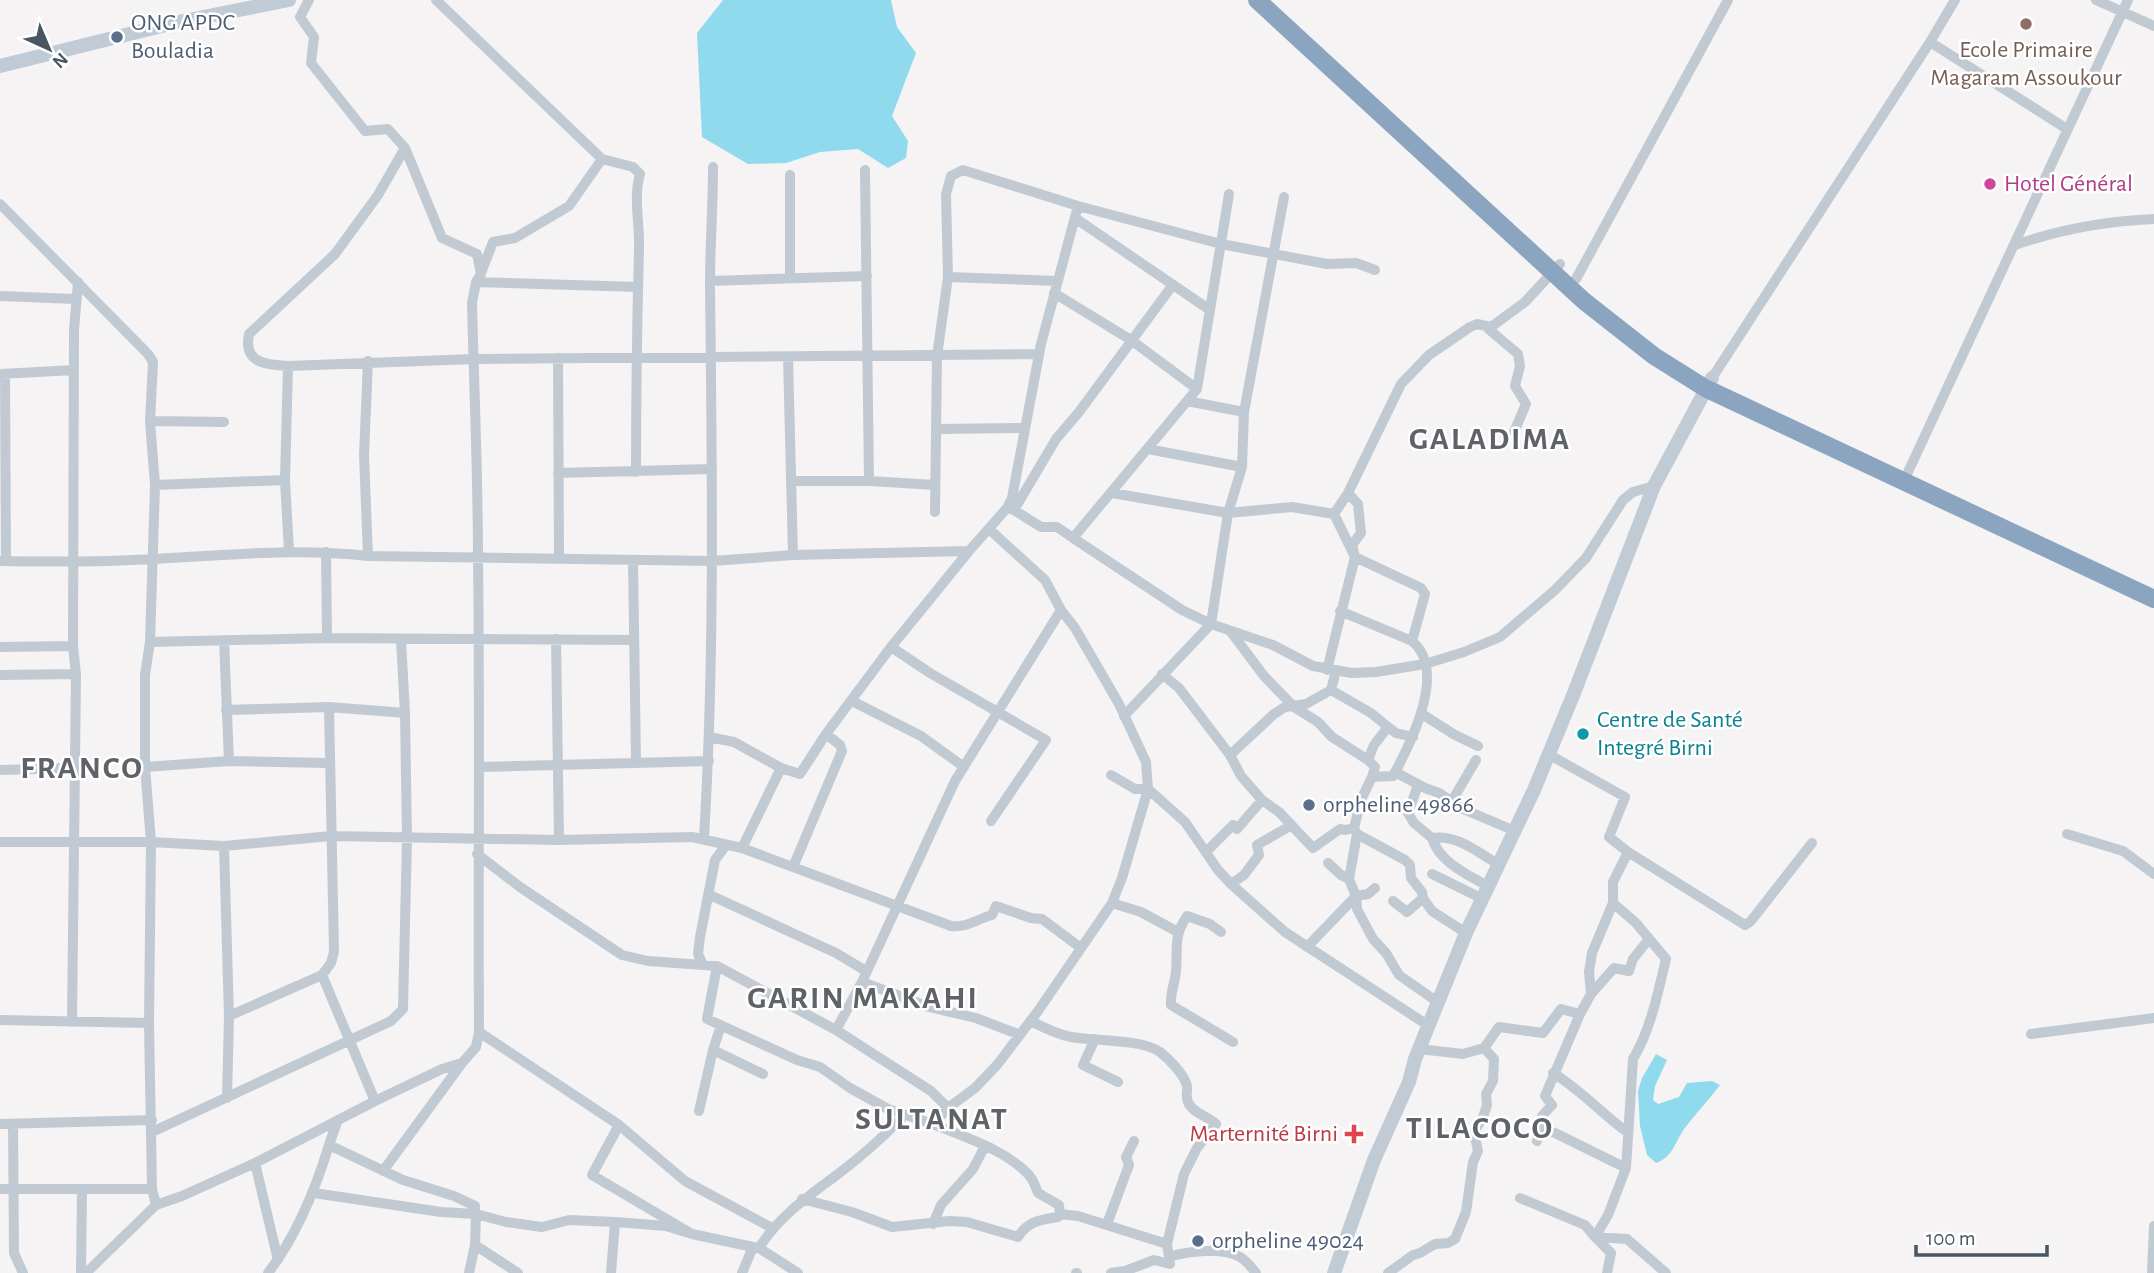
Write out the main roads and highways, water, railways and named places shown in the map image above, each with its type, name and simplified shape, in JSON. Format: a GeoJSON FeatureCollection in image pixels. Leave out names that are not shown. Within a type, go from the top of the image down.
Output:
{"type":"FeatureCollection","features":[{"type":"Feature","properties":{"kind":"highway"},"geometry":{"type":"LineString","coordinates":[[1257,0],[1588,297],[1708,383],[1903,480],[2154,589]]}},
{"type":"Feature","properties":{"kind":"highway"},"geometry":{"type":"LineString","coordinates":[[1272,0],[1556,269],[1576,279],[1588,297]]}},
{"type":"Feature","properties":{"kind":"highway"},"geometry":{"type":"LineString","coordinates":[[1708,383],[1908,472],[2154,599]]}},
{"type":"Feature","properties":{"kind":"water"},"geometry":{"type":"Polygon","coordinates":[[[723,0],[891,0],[897,27],[916,53],[892,116],[908,141],[906,158],[888,168],[858,149],[820,152],[786,163],[748,164],[702,137],[697,33],[723,0]]]}},
{"type":"Feature","properties":{"kind":"water"},"geometry":{"type":"Polygon","coordinates":[[[1656,1054],[1667,1060],[1655,1086],[1653,1100],[1658,1104],[1679,1097],[1687,1083],[1712,1081],[1720,1085],[1684,1129],[1670,1153],[1656,1163],[1647,1155],[1640,1126],[1638,1091],[1656,1054]]]}},
{"type":"Feature","properties":{"kind":"place","name":"Ecole Primaire Magaram Assoukour"},"geometry":{"type":"Point","coordinates":[2026,24]}},
{"type":"Feature","properties":{"kind":"place","name":"ONG APDC Bouladia"},"geometry":{"type":"Point","coordinates":[117,37]}},
{"type":"Feature","properties":{"kind":"place","name":"Hotel Général"},"geometry":{"type":"Point","coordinates":[1990,184]}},
{"type":"Feature","properties":{"kind":"place","name":"Centre de Santé Integré Birni"},"geometry":{"type":"Point","coordinates":[1583,734]}},
{"type":"Feature","properties":{"kind":"place","name":"orpheline 49866"},"geometry":{"type":"Point","coordinates":[1309,805]}},
{"type":"Feature","properties":{"kind":"place","name":"Marternité Birni"},"geometry":{"type":"Point","coordinates":[1354,1134]}},
{"type":"Feature","properties":{"kind":"place","name":"orpheline 49024"},"geometry":{"type":"Point","coordinates":[1198,1241]}},
{"type":"Feature","properties":{"kind":"district","name":"GALADIMA"},"geometry":{"type":"Point","coordinates":[1490,439]}},
{"type":"Feature","properties":{"kind":"district","name":"FRANCO"},"geometry":{"type":"Point","coordinates":[82,768]}},
{"type":"Feature","properties":{"kind":"district","name":"GARIN MAKAHI"},"geometry":{"type":"Point","coordinates":[863,998]}},
{"type":"Feature","properties":{"kind":"district","name":"SULTANAT"},"geometry":{"type":"Point","coordinates":[932,1119]}},
{"type":"Feature","properties":{"kind":"district","name":"TILACOCO"},"geometry":{"type":"Point","coordinates":[1480,1128]}}]}
